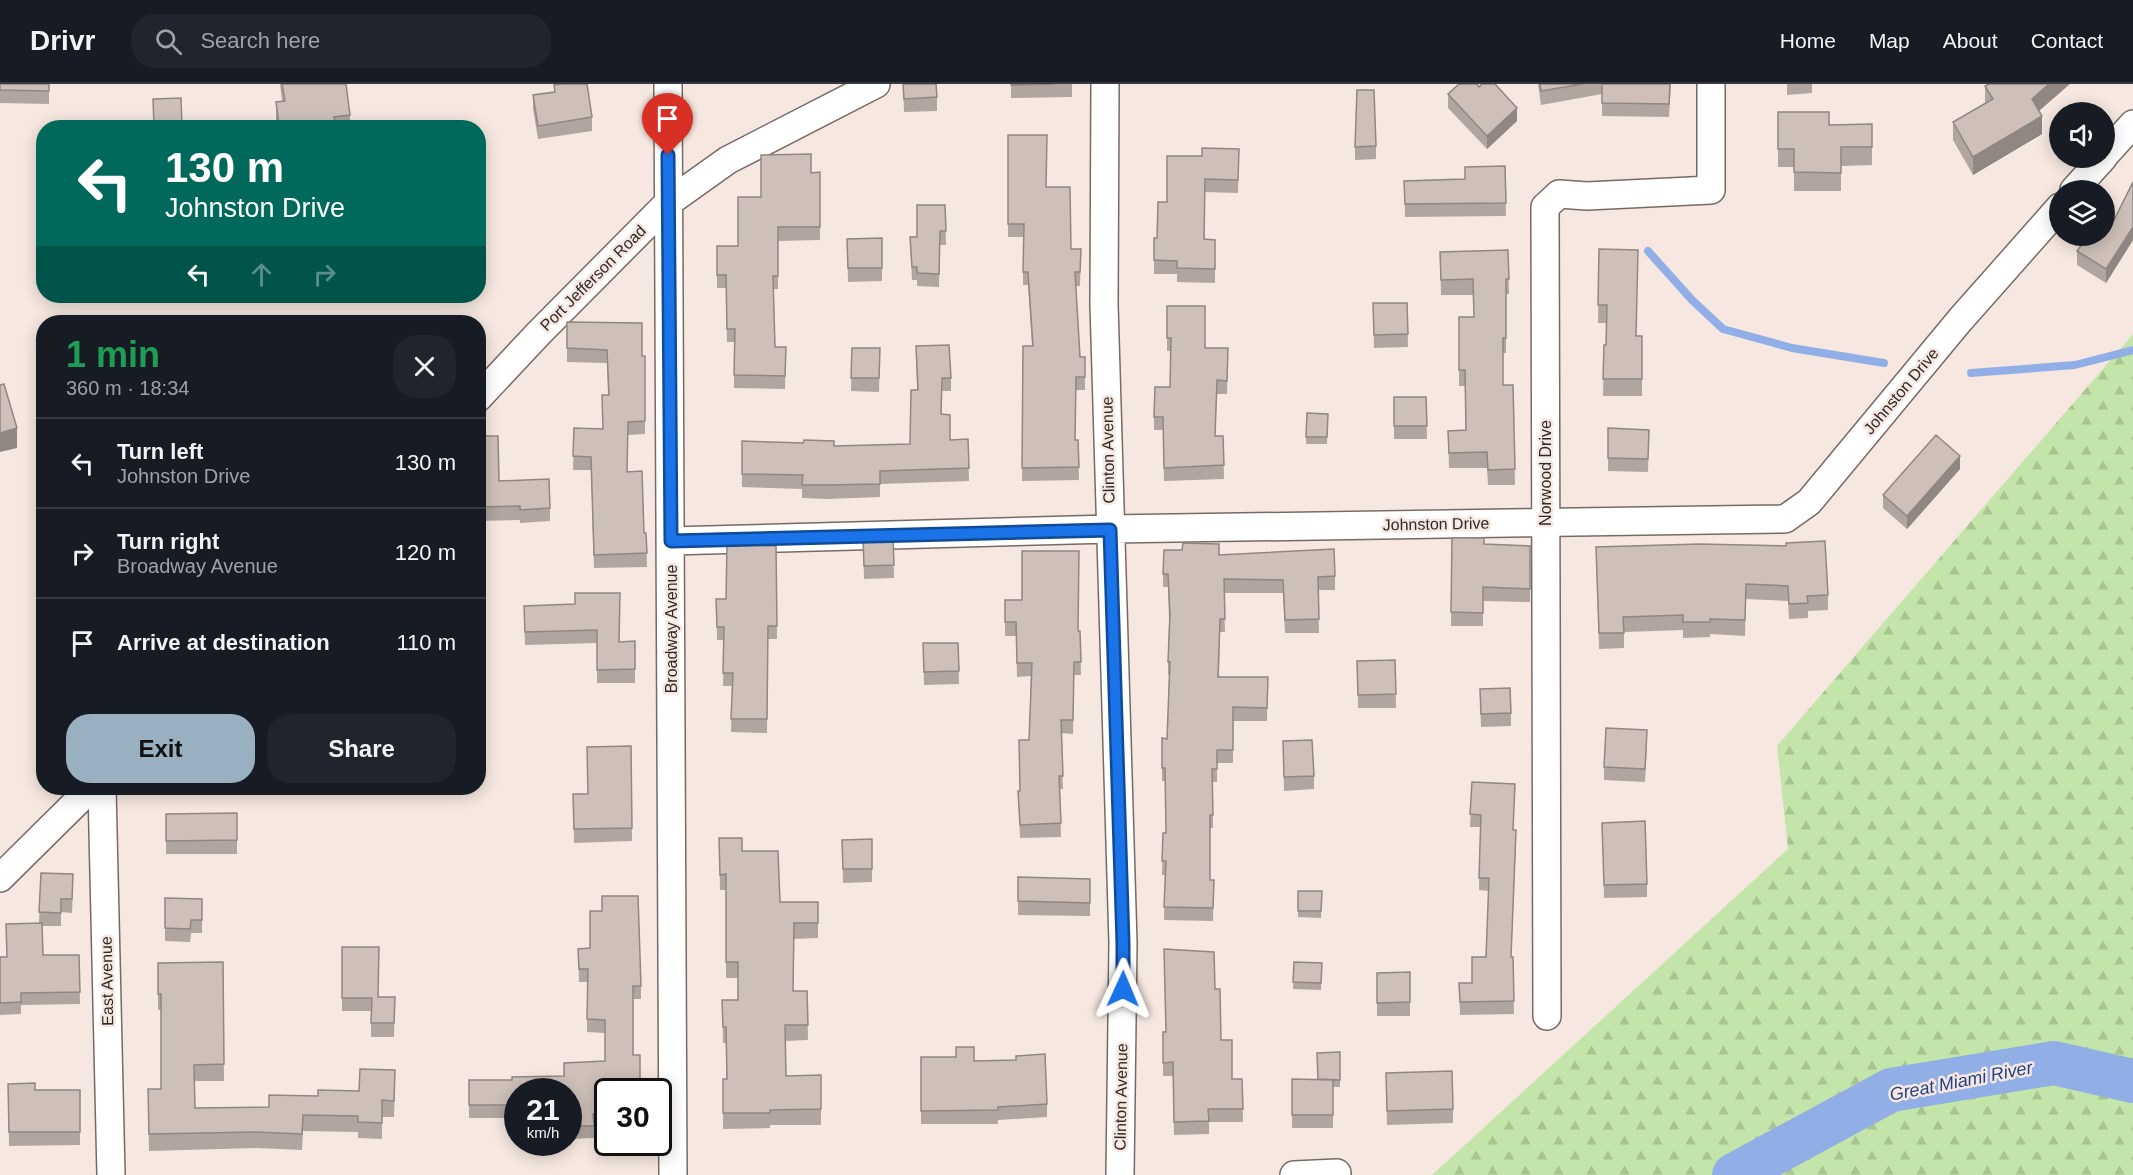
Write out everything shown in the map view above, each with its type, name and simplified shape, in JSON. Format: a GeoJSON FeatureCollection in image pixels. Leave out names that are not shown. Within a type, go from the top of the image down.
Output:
{"type":"FeatureCollection","features":[{"type":"Feature","properties":{"kind":"street","name":"Broadway Avenue"},"geometry":{"type":"LineString","coordinates":[[668,84],[674,1175]]}},
{"type":"Feature","properties":{"kind":"street","name":"Port Jefferson Road"},"geometry":{"type":"LineString","coordinates":[[486,389],[669,202],[728,160],[876,84]]}},
{"type":"Feature","properties":{"kind":"street","name":"Clinton Avenue"},"geometry":{"type":"LineString","coordinates":[[1105,84],[1104,304],[1123,943],[1120,1175]]}},
{"type":"Feature","properties":{"kind":"street","name":"Norwood Drive"},"geometry":{"type":"LineString","coordinates":[[1547,1016],[1545,207],[1559,194],[1587,196],[1712,190],[1711,84]]}},
{"type":"Feature","properties":{"kind":"street"},"geometry":{"type":"LineString","coordinates":[[2115,144],[2133,124]]}},
{"type":"Feature","properties":{"kind":"street"},"geometry":{"type":"LineString","coordinates":[[2083,180],[2094,168]]}},
{"type":"Feature","properties":{"kind":"street","name":"Johnston Drive"},"geometry":{"type":"LineString","coordinates":[[671,541],[1110,530],[1785,519],[1809,502],[1960,320],[2049,219]]}},
{"type":"Feature","properties":{"kind":"street"},"geometry":{"type":"LineString","coordinates":[[0,878],[84,795]]}},
{"type":"Feature","properties":{"kind":"street","name":"East Avenue"},"geometry":{"type":"LineString","coordinates":[[102,795],[111,1175]]}},
{"type":"Feature","properties":{"kind":"street"},"geometry":{"type":"LineString","coordinates":[[1294,1175],[1337,1173]]}},
{"type":"Feature","properties":{"kind":"green space"},"geometry":{"type":"Polygon","coordinates":[[[2133,334],[2133,1175],[1432,1175],[1788,849],[1777,746],[2133,334]]]}},
{"type":"Feature","properties":{"kind":"building"},"geometry":{"type":"Polygon","coordinates":[[[0,84],[49,84],[49,91],[0,90],[0,84]]]}},
{"type":"Feature","properties":{"kind":"building"},"geometry":{"type":"Polygon","coordinates":[[[282,84],[346,84],[350,115],[334,117],[335,120],[278,120],[276,102],[285,101],[282,84]]]}},
{"type":"Feature","properties":{"kind":"building"},"geometry":{"type":"Polygon","coordinates":[[[587,84],[592,117],[538,126],[533,95],[555,92],[554,85],[587,84]]]}},
{"type":"Feature","properties":{"kind":"building"},"geometry":{"type":"Polygon","coordinates":[[[903,84],[936,84],[937,97],[904,99],[903,84]]]}},
{"type":"Feature","properties":{"kind":"building"},"geometry":{"type":"Polygon","coordinates":[[[1459,84],[1477,84],[1479,87],[1482,84],[1495,84],[1517,108],[1487,136],[1448,94],[1459,84]]]}},
{"type":"Feature","properties":{"kind":"building"},"geometry":{"type":"Polygon","coordinates":[[[1540,84],[1583,84],[1541,91],[1540,84]]]}},
{"type":"Feature","properties":{"kind":"building"},"geometry":{"type":"Polygon","coordinates":[[[1602,84],[1670,84],[1669,104],[1602,103],[1602,84]]]}},
{"type":"Feature","properties":{"kind":"building"},"geometry":{"type":"Polygon","coordinates":[[[1989,84],[2049,84],[2032,99],[2042,116],[1973,157],[1953,122],[1993,99],[1985,86],[1989,84]]]}},
{"type":"Feature","properties":{"kind":"building"},"geometry":{"type":"Polygon","coordinates":[[[1357,90],[1374,90],[1376,146],[1355,147],[1357,90]]]}},
{"type":"Feature","properties":{"kind":"building"},"geometry":{"type":"Polygon","coordinates":[[[181,98],[182,120],[154,120],[153,99],[181,98]]]}},
{"type":"Feature","properties":{"kind":"building"},"geometry":{"type":"Polygon","coordinates":[[[1778,112],[1829,112],[1829,125],[1872,124],[1872,147],[1841,147],[1841,173],[1794,172],[1794,149],[1778,149],[1778,112]]]}},
{"type":"Feature","properties":{"kind":"building"},"geometry":{"type":"Polygon","coordinates":[[[1008,135],[1047,135],[1046,187],[1070,187],[1071,249],[1081,249],[1080,272],[1075,272],[1080,357],[1085,357],[1085,377],[1076,377],[1075,440],[1078,440],[1079,467],[1022,468],[1023,346],[1033,346],[1028,272],[1023,272],[1024,224],[1008,224],[1008,135]]]}},
{"type":"Feature","properties":{"kind":"building"},"geometry":{"type":"Polygon","coordinates":[[[1202,148],[1239,149],[1238,180],[1205,179],[1204,239],[1215,240],[1215,269],[1177,268],[1177,261],[1154,260],[1158,202],[1167,202],[1167,156],[1202,156],[1202,148]]]}},
{"type":"Feature","properties":{"kind":"building"},"geometry":{"type":"Polygon","coordinates":[[[811,154],[811,173],[820,172],[820,227],[778,227],[778,276],[773,276],[775,347],[786,347],[785,376],[734,375],[735,329],[727,329],[726,275],[717,275],[717,246],[738,246],[738,197],[761,197],[761,155],[811,154]]]}},
{"type":"Feature","properties":{"kind":"building"},"geometry":{"type":"Polygon","coordinates":[[[1505,166],[1506,203],[1405,204],[1404,181],[1465,179],[1465,167],[1505,166]]]}},
{"type":"Feature","properties":{"kind":"building"},"geometry":{"type":"Polygon","coordinates":[[[2133,182],[2133,227],[2106,269],[2077,251],[2081,246],[2115,246],[2115,218],[2133,182]]]}},
{"type":"Feature","properties":{"kind":"building"},"geometry":{"type":"Polygon","coordinates":[[[917,205],[945,205],[946,231],[940,231],[939,274],[917,273],[917,267],[912,267],[910,237],[917,237],[917,205]]]}},
{"type":"Feature","properties":{"kind":"building"},"geometry":{"type":"Polygon","coordinates":[[[882,238],[882,268],[848,268],[847,239],[882,238]]]}},
{"type":"Feature","properties":{"kind":"building"},"geometry":{"type":"Polygon","coordinates":[[[1599,249],[1638,250],[1636,336],[1642,336],[1642,379],[1603,379],[1607,305],[1598,305],[1599,249]]]}},
{"type":"Feature","properties":{"kind":"building"},"geometry":{"type":"Polygon","coordinates":[[[1508,250],[1509,279],[1506,279],[1503,385],[1513,385],[1515,469],[1488,470],[1487,452],[1449,453],[1448,431],[1466,430],[1465,370],[1459,370],[1459,317],[1474,317],[1473,279],[1441,280],[1440,252],[1508,250]]]}},
{"type":"Feature","properties":{"kind":"building"},"geometry":{"type":"Polygon","coordinates":[[[1373,303],[1407,303],[1408,334],[1374,335],[1373,303]]]}},
{"type":"Feature","properties":{"kind":"building"},"geometry":{"type":"Polygon","coordinates":[[[1167,306],[1205,306],[1205,348],[1228,348],[1227,381],[1217,380],[1215,436],[1223,436],[1224,465],[1164,468],[1163,417],[1154,417],[1155,387],[1170,387],[1171,338],[1167,338],[1167,306]]]}},
{"type":"Feature","properties":{"kind":"building"},"geometry":{"type":"Polygon","coordinates":[[[567,322],[642,323],[642,356],[645,356],[645,421],[628,422],[627,472],[642,471],[647,553],[594,555],[591,457],[573,456],[574,428],[603,429],[602,395],[609,395],[607,350],[567,348],[567,322]]]}},
{"type":"Feature","properties":{"kind":"building"},"geometry":{"type":"Polygon","coordinates":[[[949,345],[951,378],[942,378],[941,414],[950,415],[950,440],[968,439],[969,468],[880,471],[880,484],[802,485],[803,475],[742,474],[742,441],[803,443],[804,440],[834,441],[834,446],[910,444],[911,390],[918,390],[916,346],[949,345]]]}},
{"type":"Feature","properties":{"kind":"building"},"geometry":{"type":"Polygon","coordinates":[[[852,348],[880,348],[879,378],[851,378],[852,348]]]}},
{"type":"Feature","properties":{"kind":"building"},"geometry":{"type":"Polygon","coordinates":[[[4,384],[17,428],[0,433],[0,385],[4,384]]]}},
{"type":"Feature","properties":{"kind":"building"},"geometry":{"type":"Polygon","coordinates":[[[1394,397],[1426,397],[1427,426],[1394,426],[1394,397]]]}},
{"type":"Feature","properties":{"kind":"building"},"geometry":{"type":"Polygon","coordinates":[[[1307,413],[1328,414],[1327,437],[1306,437],[1307,413]]]}},
{"type":"Feature","properties":{"kind":"building"},"geometry":{"type":"Polygon","coordinates":[[[1608,428],[1649,430],[1648,459],[1608,458],[1608,428]]]}},
{"type":"Feature","properties":{"kind":"building"},"geometry":{"type":"Polygon","coordinates":[[[1936,435],[1960,456],[1907,516],[1883,495],[1936,435]]]}},
{"type":"Feature","properties":{"kind":"building"},"geometry":{"type":"Polygon","coordinates":[[[486,436],[498,436],[499,481],[549,479],[550,508],[520,510],[520,506],[486,507],[486,436]]]}},
{"type":"Feature","properties":{"kind":"building"},"geometry":{"type":"Polygon","coordinates":[[[893,537],[894,565],[864,566],[863,538],[893,537]]]}},
{"type":"Feature","properties":{"kind":"building"},"geometry":{"type":"Polygon","coordinates":[[[1452,538],[1484,538],[1484,544],[1530,546],[1530,589],[1483,587],[1483,613],[1451,612],[1452,538]]]}},
{"type":"Feature","properties":{"kind":"building"},"geometry":{"type":"Polygon","coordinates":[[[1825,541],[1828,595],[1807,596],[1808,603],[1789,604],[1788,586],[1746,584],[1745,620],[1710,619],[1710,622],[1683,622],[1683,615],[1623,617],[1624,633],[1599,633],[1596,547],[1700,544],[1786,546],[1786,543],[1825,541]]]}},
{"type":"Feature","properties":{"kind":"building"},"geometry":{"type":"Polygon","coordinates":[[[1183,543],[1219,544],[1219,555],[1334,549],[1335,576],[1318,577],[1319,619],[1285,620],[1283,580],[1224,579],[1225,619],[1220,619],[1218,677],[1268,677],[1267,708],[1233,707],[1233,750],[1217,750],[1217,769],[1212,769],[1213,815],[1210,815],[1210,880],[1214,880],[1213,908],[1164,907],[1166,861],[1162,861],[1163,833],[1166,833],[1162,738],[1167,739],[1170,614],[1168,574],[1163,574],[1164,550],[1182,550],[1183,543]]]}},
{"type":"Feature","properties":{"kind":"building"},"geometry":{"type":"Polygon","coordinates":[[[727,544],[776,546],[777,626],[768,626],[767,719],[731,719],[733,673],[723,673],[724,627],[717,627],[716,599],[726,599],[727,544]]]}},
{"type":"Feature","properties":{"kind":"building"},"geometry":{"type":"Polygon","coordinates":[[[1022,551],[1079,551],[1078,631],[1080,631],[1081,662],[1074,662],[1073,720],[1061,720],[1063,776],[1059,776],[1061,823],[1020,825],[1019,740],[1029,740],[1032,663],[1017,663],[1016,622],[1005,622],[1005,600],[1022,600],[1022,551]]]}},
{"type":"Feature","properties":{"kind":"building"},"geometry":{"type":"Polygon","coordinates":[[[575,593],[620,593],[619,642],[635,641],[635,669],[597,670],[597,630],[525,632],[524,606],[575,604],[575,593]]]}},
{"type":"Feature","properties":{"kind":"building"},"geometry":{"type":"Polygon","coordinates":[[[923,643],[958,643],[959,671],[924,672],[923,643]]]}},
{"type":"Feature","properties":{"kind":"building"},"geometry":{"type":"Polygon","coordinates":[[[1395,660],[1396,694],[1358,695],[1357,661],[1395,660]]]}},
{"type":"Feature","properties":{"kind":"building"},"geometry":{"type":"Polygon","coordinates":[[[1510,688],[1511,713],[1481,714],[1480,689],[1510,688]]]}},
{"type":"Feature","properties":{"kind":"building"},"geometry":{"type":"Polygon","coordinates":[[[1606,728],[1647,730],[1645,769],[1604,767],[1606,728]]]}},
{"type":"Feature","properties":{"kind":"building"},"geometry":{"type":"Polygon","coordinates":[[[1312,740],[1314,776],[1284,777],[1283,741],[1312,740]]]}},
{"type":"Feature","properties":{"kind":"building"},"geometry":{"type":"Polygon","coordinates":[[[631,746],[632,828],[574,829],[573,794],[588,794],[587,747],[631,746]]]}},
{"type":"Feature","properties":{"kind":"building"},"geometry":{"type":"Polygon","coordinates":[[[1472,782],[1515,784],[1513,830],[1516,830],[1511,957],[1513,957],[1514,1001],[1460,1002],[1459,983],[1472,983],[1472,957],[1486,957],[1489,878],[1479,878],[1481,815],[1470,814],[1472,782]]]}},
{"type":"Feature","properties":{"kind":"building"},"geometry":{"type":"Polygon","coordinates":[[[237,813],[237,840],[166,841],[166,814],[237,813]]]}},
{"type":"Feature","properties":{"kind":"building"},"geometry":{"type":"Polygon","coordinates":[[[1645,821],[1647,884],[1604,885],[1602,823],[1645,821]]]}},
{"type":"Feature","properties":{"kind":"building"},"geometry":{"type":"Polygon","coordinates":[[[719,838],[742,838],[742,851],[778,851],[780,902],[818,902],[818,923],[794,923],[793,991],[807,991],[808,1025],[785,1025],[786,1076],[821,1075],[821,1109],[770,1110],[770,1113],[723,1113],[723,1079],[727,1079],[726,1027],[723,1027],[722,1000],[738,1000],[738,962],[726,962],[726,874],[720,875],[719,838]]]}},
{"type":"Feature","properties":{"kind":"building"},"geometry":{"type":"Polygon","coordinates":[[[872,839],[872,869],[843,869],[842,840],[872,839]]]}},
{"type":"Feature","properties":{"kind":"building"},"geometry":{"type":"Polygon","coordinates":[[[41,873],[73,874],[72,899],[61,899],[61,913],[39,912],[41,873]]]}},
{"type":"Feature","properties":{"kind":"building"},"geometry":{"type":"Polygon","coordinates":[[[1018,877],[1090,879],[1090,903],[1018,901],[1018,877]]]}},
{"type":"Feature","properties":{"kind":"building"},"geometry":{"type":"Polygon","coordinates":[[[1298,891],[1322,891],[1321,911],[1298,911],[1298,891]]]}},
{"type":"Feature","properties":{"kind":"building"},"geometry":{"type":"Polygon","coordinates":[[[602,896],[638,896],[641,986],[633,986],[633,1055],[640,1055],[640,1078],[594,1078],[594,1126],[582,1126],[582,1078],[512,1077],[564,1076],[564,1063],[605,1061],[605,1020],[587,1019],[588,969],[579,969],[578,949],[590,948],[590,911],[602,911],[602,896]]]}},
{"type":"Feature","properties":{"kind":"building"},"geometry":{"type":"Polygon","coordinates":[[[165,898],[202,899],[202,920],[191,920],[190,929],[165,928],[165,898]]]}},
{"type":"Feature","properties":{"kind":"building"},"geometry":{"type":"Polygon","coordinates":[[[42,923],[43,955],[79,955],[80,992],[21,993],[21,1002],[0,1003],[0,957],[7,957],[6,924],[42,923]]]}},
{"type":"Feature","properties":{"kind":"building"},"geometry":{"type":"Polygon","coordinates":[[[342,947],[379,947],[378,997],[395,997],[394,1023],[371,1023],[372,998],[342,998],[342,947]]]}},
{"type":"Feature","properties":{"kind":"building"},"geometry":{"type":"Polygon","coordinates":[[[1164,949],[1214,952],[1215,989],[1220,989],[1221,1040],[1232,1040],[1232,1079],[1242,1079],[1243,1109],[1208,1109],[1209,1121],[1174,1122],[1173,1062],[1163,1063],[1163,1032],[1166,1032],[1164,949]]]}},
{"type":"Feature","properties":{"kind":"building"},"geometry":{"type":"Polygon","coordinates":[[[223,962],[224,1064],[194,1065],[195,1108],[269,1107],[269,1095],[318,1096],[318,1090],[359,1091],[360,1069],[395,1070],[394,1101],[382,1100],[382,1123],[358,1122],[358,1116],[303,1115],[302,1134],[256,1132],[149,1134],[148,1089],[161,1089],[161,994],[158,994],[158,963],[223,962]]]}},
{"type":"Feature","properties":{"kind":"building"},"geometry":{"type":"Polygon","coordinates":[[[1294,962],[1322,963],[1321,983],[1293,982],[1294,962]]]}},
{"type":"Feature","properties":{"kind":"building"},"geometry":{"type":"Polygon","coordinates":[[[1410,972],[1410,1002],[1377,1003],[1377,973],[1410,972]]]}},
{"type":"Feature","properties":{"kind":"building"},"geometry":{"type":"Polygon","coordinates":[[[956,1047],[974,1047],[974,1061],[1016,1060],[1016,1056],[1045,1054],[1047,1104],[998,1107],[998,1110],[921,1111],[921,1057],[956,1057],[956,1047]]]}},
{"type":"Feature","properties":{"kind":"building"},"geometry":{"type":"Polygon","coordinates":[[[1340,1052],[1340,1080],[1318,1079],[1317,1053],[1340,1052]]]}},
{"type":"Feature","properties":{"kind":"building"},"geometry":{"type":"Polygon","coordinates":[[[1452,1071],[1453,1109],[1387,1111],[1386,1073],[1452,1071]]]}},
{"type":"Feature","properties":{"kind":"building"},"geometry":{"type":"Polygon","coordinates":[[[1292,1079],[1333,1080],[1333,1115],[1292,1115],[1292,1079]]]}},
{"type":"Feature","properties":{"kind":"building"},"geometry":{"type":"Polygon","coordinates":[[[469,1080],[504,1080],[504,1105],[469,1105],[469,1080]]]}},
{"type":"Feature","properties":{"kind":"building"},"geometry":{"type":"Polygon","coordinates":[[[35,1083],[35,1090],[80,1090],[80,1132],[9,1132],[8,1084],[35,1083]]]}},
{"type":"Feature","properties":{"kind":"waterway"},"geometry":{"type":"LineString","coordinates":[[1648,251],[1692,300],[1723,329],[1792,348],[1884,363]]}},
{"type":"Feature","properties":{"kind":"waterway"},"geometry":{"type":"LineString","coordinates":[[1971,373],[2075,365],[2133,350]]}},
{"type":"Feature","properties":{"kind":"waterway","name":"Great Miami River"},"geometry":{"type":"LineString","coordinates":[[1734,1175],[1891,1090],[2054,1063],[2133,1081]]}},
{"type":"Feature","properties":{"kind":"route"},"geometry":{"type":"LineString","coordinates":[[668,155],[671,541],[1110,530],[1123,989]]}}]}
